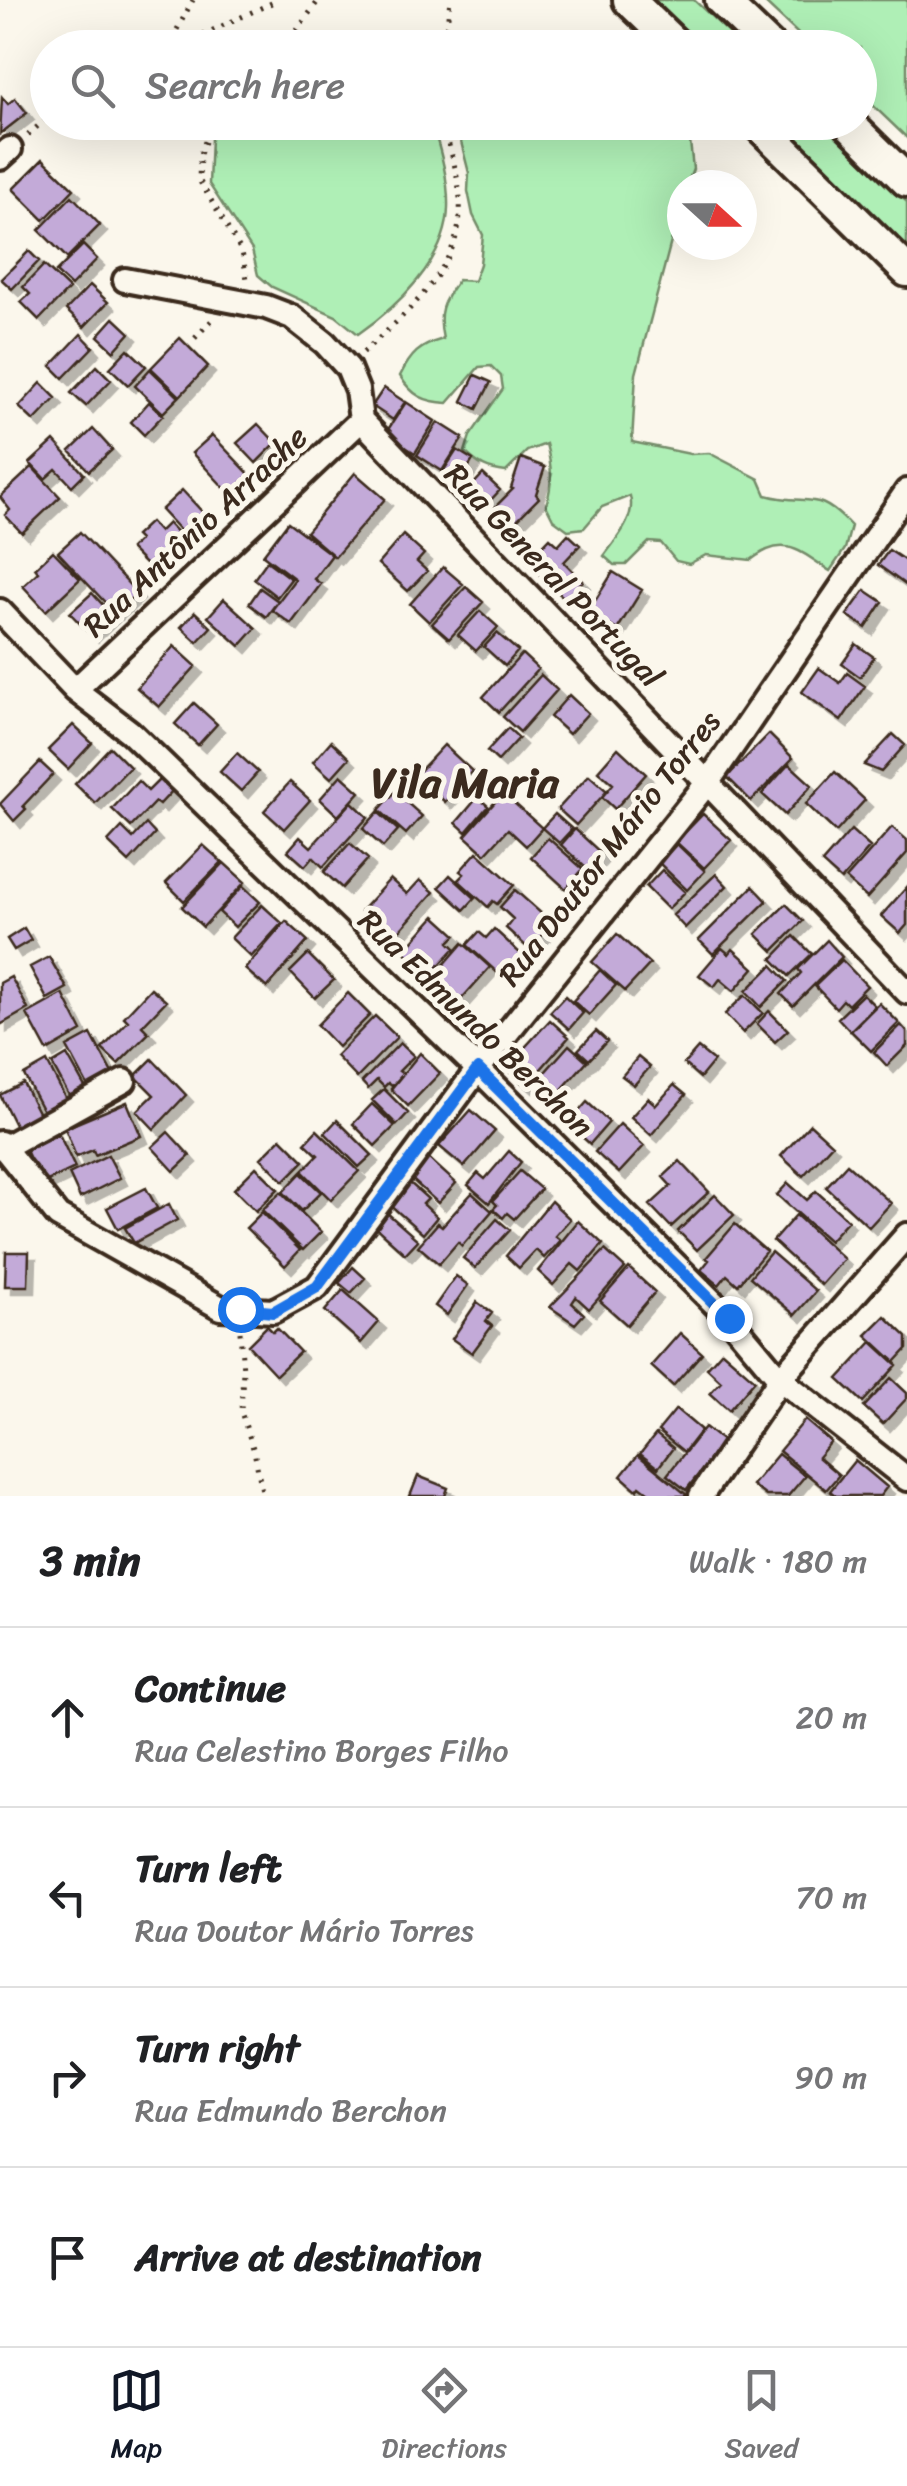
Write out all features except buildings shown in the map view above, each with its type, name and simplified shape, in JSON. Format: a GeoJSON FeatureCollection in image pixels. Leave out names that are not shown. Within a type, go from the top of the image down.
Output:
{"type":"FeatureCollection","features":[{"type":"Feature","properties":{"kind":"street"},"geometry":{"type":"LineString","coordinates":[[629,0],[660,30]]}},
{"type":"Feature","properties":{"kind":"street"},"geometry":{"type":"LineString","coordinates":[[721,0],[752,30]]}},
{"type":"Feature","properties":{"kind":"street"},"geometry":{"type":"LineString","coordinates":[[774,140],[907,271]]}},
{"type":"Feature","properties":{"kind":"street"},"geometry":{"type":"LineString","coordinates":[[865,140],[907,181]]}},
{"type":"Feature","properties":{"kind":"street"},"geometry":{"type":"LineString","coordinates":[[125,280],[266,307],[292,317],[348,368],[357,390],[361,420]]}},
{"type":"Feature","properties":{"kind":"street","name":"Rua Antônio Arrache"},"geometry":{"type":"LineString","coordinates":[[75,690],[361,420]]}},
{"type":"Feature","properties":{"kind":"street","name":"Rua General Portugal"},"geometry":{"type":"LineString","coordinates":[[361,420],[907,992]]}},
{"type":"Feature","properties":{"kind":"street","name":"Rua Doutor Mário Torres"},"geometry":{"type":"LineString","coordinates":[[240,1309],[273,1312],[317,1287],[478,1069],[708,782],[898,520],[907,491]]}},
{"type":"Feature","properties":{"kind":"street","name":"Rua Edmundo Berchon"},"geometry":{"type":"LineString","coordinates":[[0,611],[75,690],[130,732],[478,1069],[729,1318],[780,1379],[907,1479]]}},
{"type":"Feature","properties":{"kind":"street"},"geometry":{"type":"LineString","coordinates":[[124,1081],[2,1146],[58,1216],[221,1308],[240,1309]]}},
{"type":"Feature","properties":{"kind":"street"},"geometry":{"type":"LineString","coordinates":[[701,1496],[780,1379],[907,1236]]}},
{"type":"Feature","properties":{"kind":"path"},"geometry":{"type":"LineString","coordinates":[[179,30],[193,0]]}},
{"type":"Feature","properties":{"kind":"path"},"geometry":{"type":"LineString","coordinates":[[211,30],[278,0]]}},
{"type":"Feature","properties":{"kind":"path"},"geometry":{"type":"LineString","coordinates":[[297,30],[319,0]]}},
{"type":"Feature","properties":{"kind":"path"},"geometry":{"type":"LineString","coordinates":[[446,30],[450,0]]}},
{"type":"Feature","properties":{"kind":"path"},"geometry":{"type":"LineString","coordinates":[[194,338],[247,280],[242,252],[199,180],[200,154],[206,140]]}},
{"type":"Feature","properties":{"kind":"path"},"geometry":{"type":"LineString","coordinates":[[363,352],[423,294],[448,254],[460,216],[457,178],[447,140]]}},
{"type":"Feature","properties":{"kind":"path"},"geometry":{"type":"LineString","coordinates":[[240,1309],[241,1412],[263,1496]]}},
{"type":"Feature","properties":{"kind":"green space"},"geometry":{"type":"Polygon","coordinates":[[[641,0],[694,0],[726,30],[673,30],[641,0]]]}},
{"type":"Feature","properties":{"kind":"green space"},"geometry":{"type":"Polygon","coordinates":[[[762,0],[907,0],[907,138],[877,109],[877,30],[794,30],[762,0]]]}},
{"type":"Feature","properties":{"kind":"green space"},"geometry":{"type":"Polygon","coordinates":[[[211,140],[436,140],[448,208],[439,246],[429,264],[403,296],[358,334],[336,316],[272,287],[258,275],[252,250],[209,184],[211,140]]]}},
{"type":"Feature","properties":{"kind":"green space"},"geometry":{"type":"Polygon","coordinates":[[[461,140],[690,140],[693,170],[667,170],[667,257],[636,374],[632,442],[690,454],[709,453],[759,479],[766,495],[829,506],[851,526],[845,549],[830,571],[792,548],[773,548],[751,560],[706,555],[689,564],[676,561],[661,543],[649,542],[626,565],[614,565],[604,556],[628,521],[630,496],[602,507],[584,528],[568,530],[553,519],[546,505],[551,474],[546,444],[527,451],[506,472],[484,466],[465,452],[470,436],[503,389],[501,376],[491,366],[479,367],[448,403],[420,397],[400,376],[412,356],[443,339],[442,308],[458,280],[474,281],[483,235],[473,215],[469,173],[461,140]]]}},
{"type":"Feature","properties":{"kind":"green space"},"geometry":{"type":"Polygon","coordinates":[[[788,140],[841,140],[907,202],[907,252],[788,140]]]}},
{"type":"Feature","properties":{"kind":"district","name":"Vila Maria"},"geometry":{"type":"Point","coordinates":[465,782]}},
{"type":"Feature","properties":{"kind":"route"},"geometry":{"type":"LineString","coordinates":[[240,1309],[273,1312],[317,1287],[478,1069],[729,1318]]}}]}
